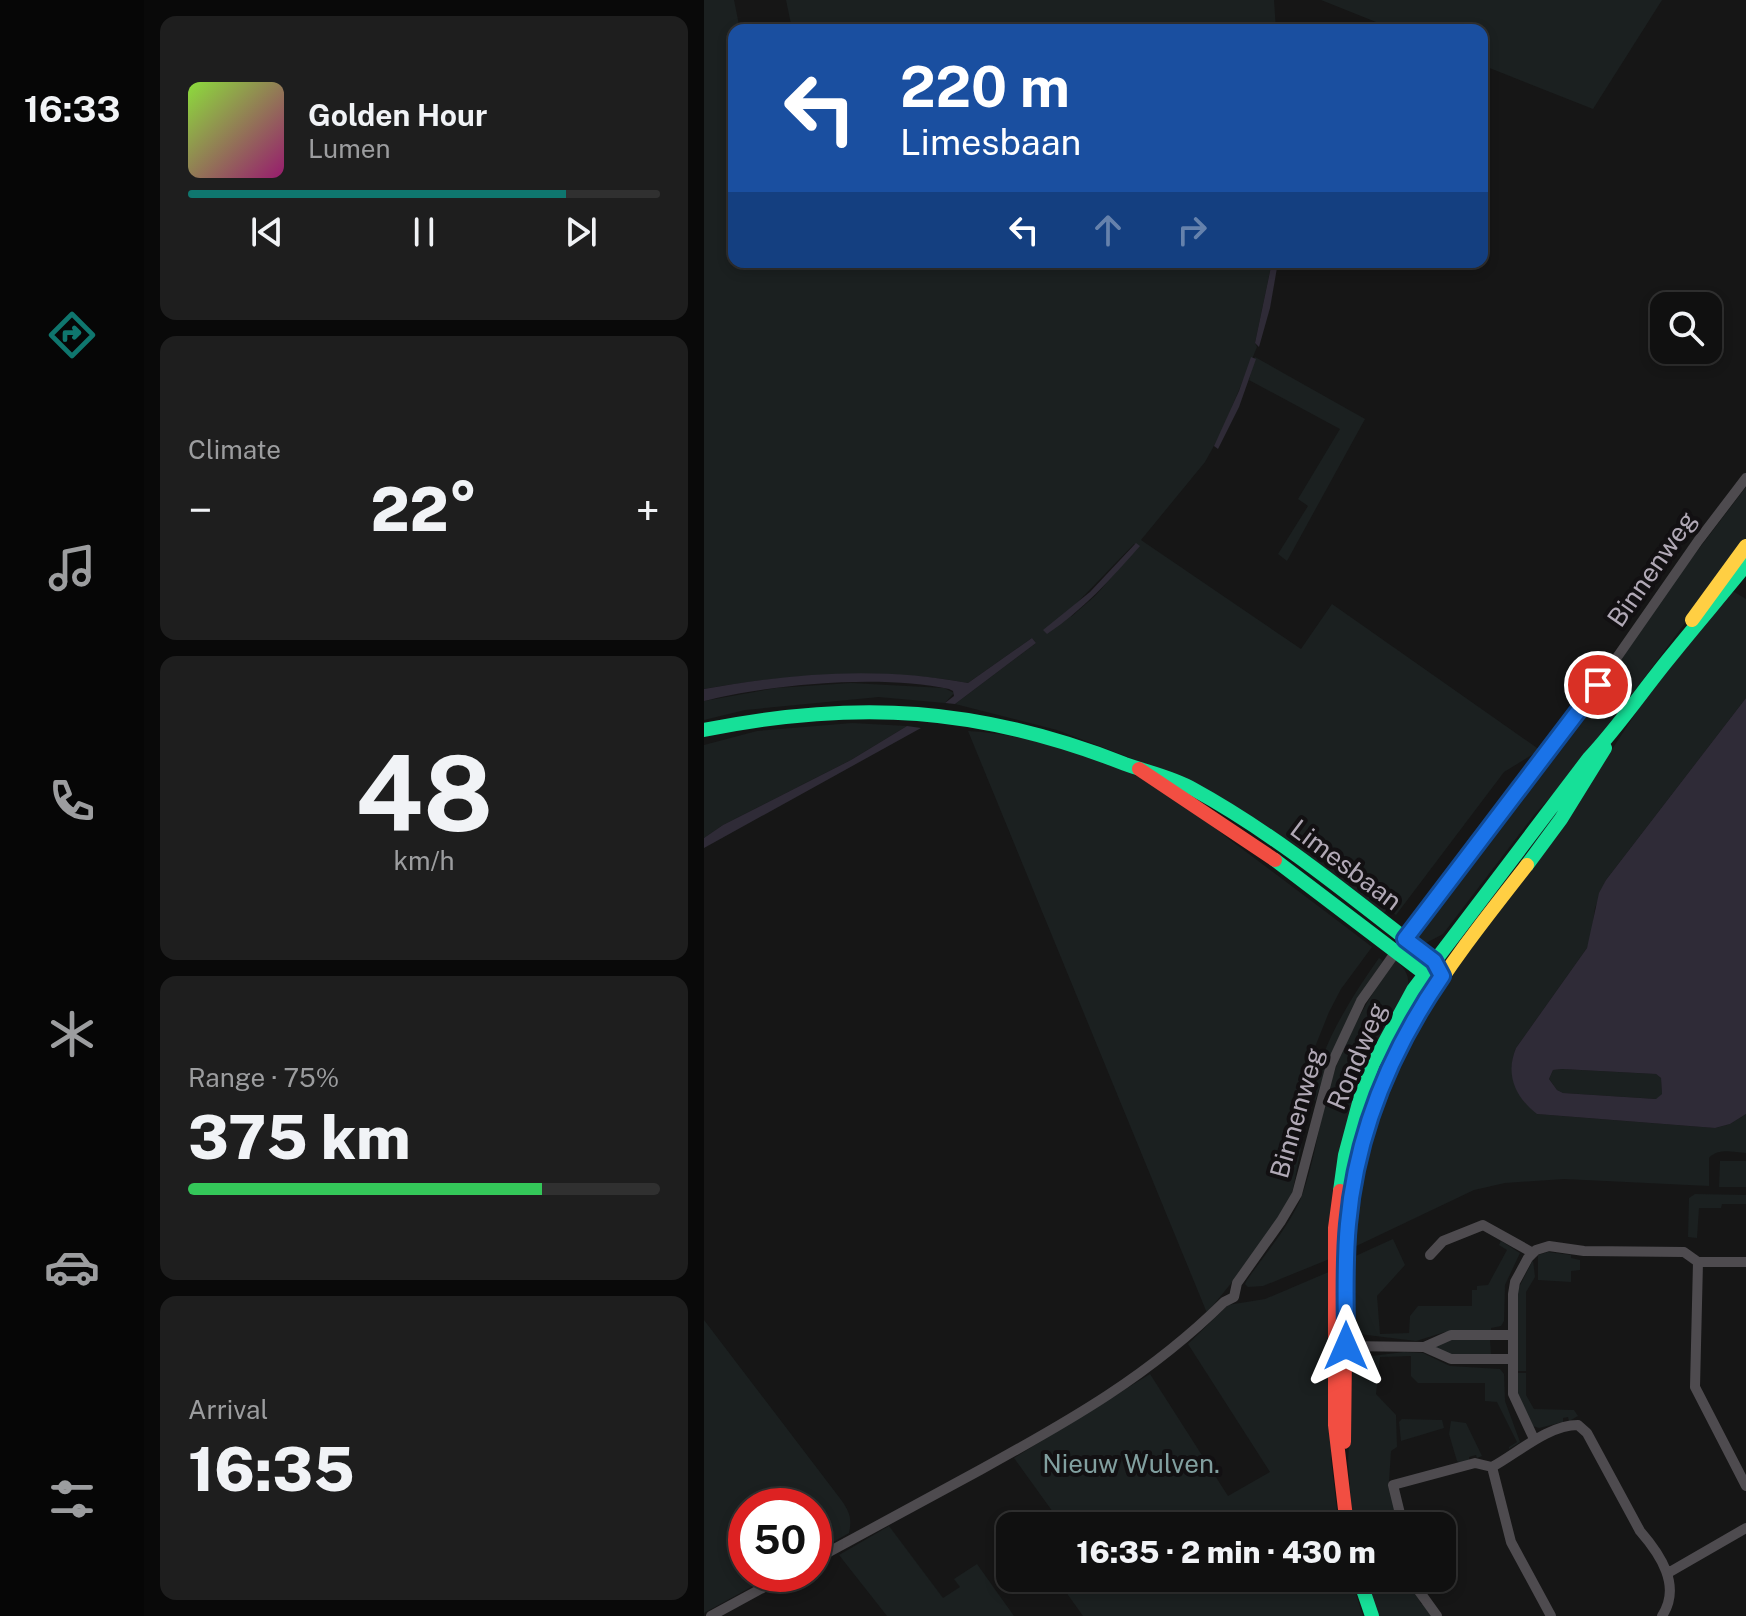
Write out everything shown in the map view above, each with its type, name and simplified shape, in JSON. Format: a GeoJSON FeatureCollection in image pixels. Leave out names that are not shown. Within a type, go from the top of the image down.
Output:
{"type":"FeatureCollection","features":[{"type":"Feature","properties":{"kind":"main road","name":"Rondweg"},"geometry":{"type":"LineString","coordinates":[[1346,1512],[1341,1470],[1335,1228],[1345,1155],[1373,1064],[1398,1016],[1434,961],[1589,758],[1615,730],[1741,570],[1746,546]]}},
{"type":"Feature","properties":{"kind":"main road","name":"Limesbaan"},"geometry":{"type":"LineString","coordinates":[[704,730],[790,715],[852,711],[914,712],[1003,725],[1071,743],[1189,787],[1234,813],[1384,923],[1425,974]]}},
{"type":"Feature","properties":{"kind":"main road","name":"Rondweg"},"geometry":{"type":"LineString","coordinates":[[1340,1346],[1347,1228],[1359,1155],[1391,1062],[1442,976],[1567,812],[1615,730]]}},
{"type":"Feature","properties":{"kind":"main road","name":"Limesbaan"},"geometry":{"type":"LineString","coordinates":[[1139,769],[1279,863],[1374,935],[1434,961],[1442,976]]}},
{"type":"Feature","properties":{"kind":"main road"},"geometry":{"type":"LineString","coordinates":[[1425,974],[1442,976]]}},
{"type":"Feature","properties":{"kind":"main road"},"geometry":{"type":"LineString","coordinates":[[1364,1592],[1372,1616]]}},
{"type":"Feature","properties":{"kind":"street","name":"Binnenweg"},"geometry":{"type":"LineString","coordinates":[[832,1550],[1108,1396],[1167,1355],[1224,1302],[1234,1297],[1237,1283],[1300,1187],[1325,1084],[1337,1049],[1361,1001],[1397,943],[1581,709],[1698,541],[1746,478]]}},
{"type":"Feature","properties":{"kind":"street"},"geometry":{"type":"LineString","coordinates":[[1430,1255],[1443,1241],[1483,1225],[1533,1253]]}},
{"type":"Feature","properties":{"kind":"street"},"geometry":{"type":"LineString","coordinates":[[1534,1439],[1514,1399],[1513,1359],[1515,1282],[1533,1253],[1549,1246],[1584,1251],[1684,1252],[1698,1262],[1746,1262]]}},
{"type":"Feature","properties":{"kind":"street"},"geometry":{"type":"LineString","coordinates":[[1698,1262],[1696,1391],[1746,1486]]}},
{"type":"Feature","properties":{"kind":"street"},"geometry":{"type":"LineString","coordinates":[[1424,1347],[1451,1335],[1513,1335]]}},
{"type":"Feature","properties":{"kind":"street"},"geometry":{"type":"LineString","coordinates":[[1340,1346],[1424,1347],[1451,1359],[1513,1359]]}},
{"type":"Feature","properties":{"kind":"street"},"geometry":{"type":"LineString","coordinates":[[1400,1512],[1393,1485],[1475,1463],[1492,1467],[1525,1449],[1534,1439],[1570,1425],[1578,1425],[1583,1428],[1640,1531],[1668,1573],[1668,1596],[1662,1616]]}},
{"type":"Feature","properties":{"kind":"street"},"geometry":{"type":"LineString","coordinates":[[1492,1467],[1509,1537],[1551,1616]]}},
{"type":"Feature","properties":{"kind":"street"},"geometry":{"type":"LineString","coordinates":[[1668,1573],[1746,1528]]}},
{"type":"Feature","properties":{"kind":"street"},"geometry":{"type":"LineString","coordinates":[[711,1616],[755,1592]]}},
{"type":"Feature","properties":{"kind":"street"},"geometry":{"type":"LineString","coordinates":[[1420,1592],[1437,1616]]}},
{"type":"Feature","properties":{"kind":"green space"},"geometry":{"type":"Polygon","coordinates":[[[704,0],[734,0],[739,24],[728,24],[728,268],[1271,268],[1255,343],[1257,347],[1221,433],[1205,462],[1141,540],[1301,649],[1332,604],[1540,750],[1504,772],[1396,915],[1387,909],[1383,914],[1191,781],[1057,730],[955,704],[1036,643],[1032,638],[968,683],[870,674],[768,679],[704,689],[704,0]],[[1134,544],[1075,605],[1071,617],[1096,595],[1139,546],[1134,544]]]}},
{"type":"Feature","properties":{"kind":"green space"},"geometry":{"type":"Polygon","coordinates":[[[786,0],[1274,0],[1276,24],[791,24],[786,0]]]}},
{"type":"Feature","properties":{"kind":"green space"},"geometry":{"type":"Polygon","coordinates":[[[1321,0],[1662,0],[1593,109],[1488,67],[1488,24],[1381,24],[1321,0]]]}},
{"type":"Feature","properties":{"kind":"green space"},"geometry":{"type":"Polygon","coordinates":[[[1255,357],[1365,419],[1287,561],[1278,554],[1308,506],[1298,499],[1340,429],[1249,380],[1255,357]]]}},
{"type":"Feature","properties":{"kind":"green space"},"geometry":{"type":"Polygon","coordinates":[[[1746,487],[1746,541],[1578,767],[1534,815],[1443,934],[1426,943],[1410,939],[1587,708],[1682,571],[1746,487]]]}},
{"type":"Feature","properties":{"kind":"green space"},"geometry":{"type":"Polygon","coordinates":[[[1731,590],[1746,599],[1746,698],[1606,880],[1595,908],[1587,948],[1516,1048],[1512,1067],[1516,1083],[1537,1114],[1715,1128],[1730,1124],[1746,1114],[1746,1153],[1721,1152],[1709,1158],[1709,1186],[1564,1179],[1505,1183],[1474,1190],[1350,1249],[1355,1201],[1368,1136],[1408,1034],[1573,809],[1641,705],[1731,590]]]}},
{"type":"Feature","properties":{"kind":"green space"},"geometry":{"type":"Polygon","coordinates":[[[851,683],[944,688],[954,693],[945,703],[879,697],[745,710],[704,720],[704,701],[776,688],[851,683]]]}},
{"type":"Feature","properties":{"kind":"green space"},"geometry":{"type":"Polygon","coordinates":[[[852,723],[907,726],[851,760],[723,825],[704,838],[704,745],[757,731],[852,723]]]}},
{"type":"Feature","properties":{"kind":"green space"},"geometry":{"type":"Polygon","coordinates":[[[968,731],[1055,746],[1151,783],[1372,947],[1341,989],[1301,1082],[1307,1117],[1292,1194],[1258,1250],[1207,1313],[968,731]]]}},
{"type":"Feature","properties":{"kind":"green space"},"geometry":{"type":"Polygon","coordinates":[[[1529,770],[1409,927],[1405,924],[1512,781],[1529,770]]]}},
{"type":"Feature","properties":{"kind":"green space"},"geometry":{"type":"Polygon","coordinates":[[[1379,958],[1383,961],[1343,1028],[1315,1102],[1315,1085],[1327,1047],[1347,1007],[1379,958]]]}},
{"type":"Feature","properties":{"kind":"green space"},"geometry":{"type":"Polygon","coordinates":[[[1395,959],[1406,973],[1408,990],[1375,1053],[1332,1258],[1263,1286],[1248,1287],[1245,1284],[1247,1280],[1283,1230],[1301,1198],[1326,1099],[1342,1052],[1375,989],[1395,959]]]}},
{"type":"Feature","properties":{"kind":"green space"},"geometry":{"type":"Polygon","coordinates":[[[1553,1070],[1656,1074],[1661,1078],[1662,1094],[1657,1099],[1563,1093],[1549,1079],[1553,1070]]]}},
{"type":"Feature","properties":{"kind":"green space"},"geometry":{"type":"Polygon","coordinates":[[[1720,1161],[1746,1161],[1746,1187],[1719,1187],[1720,1161]]]}},
{"type":"Feature","properties":{"kind":"green space"},"geometry":{"type":"Polygon","coordinates":[[[1695,1194],[1746,1195],[1746,1204],[1699,1208],[1697,1238],[1688,1237],[1689,1198],[1695,1194]]]}},
{"type":"Feature","properties":{"kind":"green space"},"geometry":{"type":"Polygon","coordinates":[[[1393,1239],[1405,1265],[1377,1296],[1380,1334],[1409,1333],[1410,1316],[1418,1306],[1472,1306],[1472,1290],[1488,1285],[1507,1250],[1499,1245],[1501,1241],[1520,1253],[1505,1285],[1504,1321],[1501,1326],[1491,1328],[1491,1332],[1445,1332],[1416,1341],[1359,1334],[1351,1322],[1349,1259],[1393,1239]]]}},
{"type":"Feature","properties":{"kind":"green space"},"geometry":{"type":"Polygon","coordinates":[[[1548,1252],[1571,1255],[1571,1258],[1580,1260],[1580,1270],[1571,1271],[1571,1282],[1538,1280],[1538,1255],[1548,1252]]]}},
{"type":"Feature","properties":{"kind":"green space"},"geometry":{"type":"Polygon","coordinates":[[[1533,1260],[1535,1277],[1526,1292],[1526,1371],[1518,1371],[1518,1289],[1533,1260]]]}},
{"type":"Feature","properties":{"kind":"green space","name":"Nieuw Wulven."},"geometry":{"type":"Polygon","coordinates":[[[1331,1271],[1331,1460],[1337,1512],[1053,1512],[1014,1458],[1150,1374],[1228,1496],[1270,1472],[1188,1344],[1228,1305],[1265,1299],[1331,1271]]]}},
{"type":"Feature","properties":{"kind":"green space"},"geometry":{"type":"Polygon","coordinates":[[[704,1320],[842,1501],[849,1513],[850,1524],[849,1533],[832,1543],[832,1488],[728,1488],[728,1592],[742,1592],[704,1613],[704,1320]]]}},
{"type":"Feature","properties":{"kind":"green space"},"geometry":{"type":"Polygon","coordinates":[[[1447,1339],[1490,1339],[1491,1356],[1454,1355],[1435,1346],[1447,1339]]]}},
{"type":"Feature","properties":{"kind":"green space"},"geometry":{"type":"Polygon","coordinates":[[[1423,1353],[1450,1366],[1500,1369],[1504,1374],[1505,1401],[1520,1442],[1509,1449],[1517,1442],[1497,1402],[1485,1401],[1485,1383],[1418,1383],[1411,1376],[1411,1356],[1380,1357],[1376,1394],[1396,1415],[1397,1447],[1391,1451],[1389,1482],[1396,1512],[1352,1512],[1348,1463],[1353,1363],[1364,1357],[1423,1353]]]}},
{"type":"Feature","properties":{"kind":"green space"},"geometry":{"type":"Polygon","coordinates":[[[1518,1373],[1526,1373],[1526,1395],[1534,1409],[1574,1410],[1578,1416],[1569,1421],[1568,1417],[1563,1418],[1563,1422],[1539,1428],[1533,1426],[1518,1396],[1518,1373]]]}},
{"type":"Feature","properties":{"kind":"green space"},"geometry":{"type":"Polygon","coordinates":[[[1402,1419],[1442,1420],[1444,1428],[1401,1441],[1399,1422],[1402,1419]]]}},
{"type":"Feature","properties":{"kind":"green space"},"geometry":{"type":"Polygon","coordinates":[[[1451,1421],[1466,1423],[1482,1456],[1469,1457],[1461,1463],[1457,1461],[1449,1434],[1451,1421]]]}},
{"type":"Feature","properties":{"kind":"green space"},"geometry":{"type":"Polygon","coordinates":[[[889,1526],[943,1598],[960,1587],[954,1579],[977,1564],[1014,1616],[887,1616],[839,1555],[889,1526]]]}},
{"type":"Feature","properties":{"kind":"green space"},"geometry":{"type":"Polygon","coordinates":[[[1066,1592],[1355,1592],[1363,1616],[1083,1616],[1066,1592]]]}},
{"type":"Feature","properties":{"kind":"green space"},"geometry":{"type":"Polygon","coordinates":[[[1370,1592],[1416,1592],[1421,1604],[1426,1602],[1432,1616],[1378,1616],[1370,1592]]]}},
{"type":"Feature","properties":{"kind":"shaded area"},"geometry":{"type":"Polygon","coordinates":[[[1271,268],[1277,268],[1259,347],[1255,343],[1271,268]]]}},
{"type":"Feature","properties":{"kind":"shaded area"},"geometry":{"type":"Polygon","coordinates":[[[1251,357],[1256,359],[1239,407],[1218,449],[1214,446],[1251,357]]]}},
{"type":"Feature","properties":{"kind":"shaded area"},"geometry":{"type":"Polygon","coordinates":[[[1136,543],[1140,546],[1085,604],[1047,634],[1043,630],[1090,592],[1136,543]]]}},
{"type":"Feature","properties":{"kind":"shaded area"},"geometry":{"type":"Polygon","coordinates":[[[1032,638],[1036,643],[955,704],[945,703],[954,696],[949,689],[892,682],[793,686],[704,701],[704,689],[803,676],[869,673],[968,683],[1032,638]]]}},
{"type":"Feature","properties":{"kind":"shaded area"},"geometry":{"type":"Polygon","coordinates":[[[1746,698],[1746,1114],[1730,1124],[1715,1128],[1537,1114],[1518,1093],[1512,1076],[1516,1048],[1587,948],[1599,893],[1746,698]],[[1562,1069],[1553,1070],[1549,1079],[1563,1093],[1656,1099],[1662,1094],[1661,1078],[1656,1074],[1562,1069]]]}},
{"type":"Feature","properties":{"kind":"shaded area"},"geometry":{"type":"Polygon","coordinates":[[[907,726],[921,728],[704,848],[704,838],[723,825],[851,760],[907,726]]]}},
{"type":"Feature","properties":{"kind":"traffic: fast"},"geometry":{"type":"LineString","coordinates":[[1340,1191],[1345,1155],[1360,1099],[1373,1064],[1413,990],[1589,758],[1746,565]]}},
{"type":"Feature","properties":{"kind":"traffic: fast"},"geometry":{"type":"LineString","coordinates":[[704,730],[814,714],[918,714],[1020,730],[1072,745],[1177,781],[1225,807],[1286,848],[1434,961],[1442,976],[1425,974],[1275,860]]}},
{"type":"Feature","properties":{"kind":"traffic: fast"},"geometry":{"type":"LineString","coordinates":[[1527,865],[1561,819],[1605,748]]}},
{"type":"Feature","properties":{"kind":"traffic: fast"},"geometry":{"type":"LineString","coordinates":[[1364,1592],[1372,1616]]}},
{"type":"Feature","properties":{"kind":"traffic: slow"},"geometry":{"type":"LineString","coordinates":[[1692,620],[1746,546]]}},
{"type":"Feature","properties":{"kind":"traffic: slow"},"geometry":{"type":"LineString","coordinates":[[1354,1181],[1364,1135],[1398,1051],[1445,974],[1527,865]]}},
{"type":"Feature","properties":{"kind":"traffic: jam"},"geometry":{"type":"LineString","coordinates":[[1139,769],[1275,860]]}},
{"type":"Feature","properties":{"kind":"traffic: jam"},"geometry":{"type":"LineString","coordinates":[[1344,1442],[1346,1270],[1354,1181]]}},
{"type":"Feature","properties":{"kind":"traffic: jam"},"geometry":{"type":"LineString","coordinates":[[1340,1191],[1335,1228],[1335,1425],[1345,1512]]}},
{"type":"Feature","properties":{"kind":"route"},"geometry":{"type":"LineString","coordinates":[[1346,1346],[1347,1228],[1359,1155],[1391,1062],[1442,976],[1434,961],[1405,939],[1598,685]]}}]}
